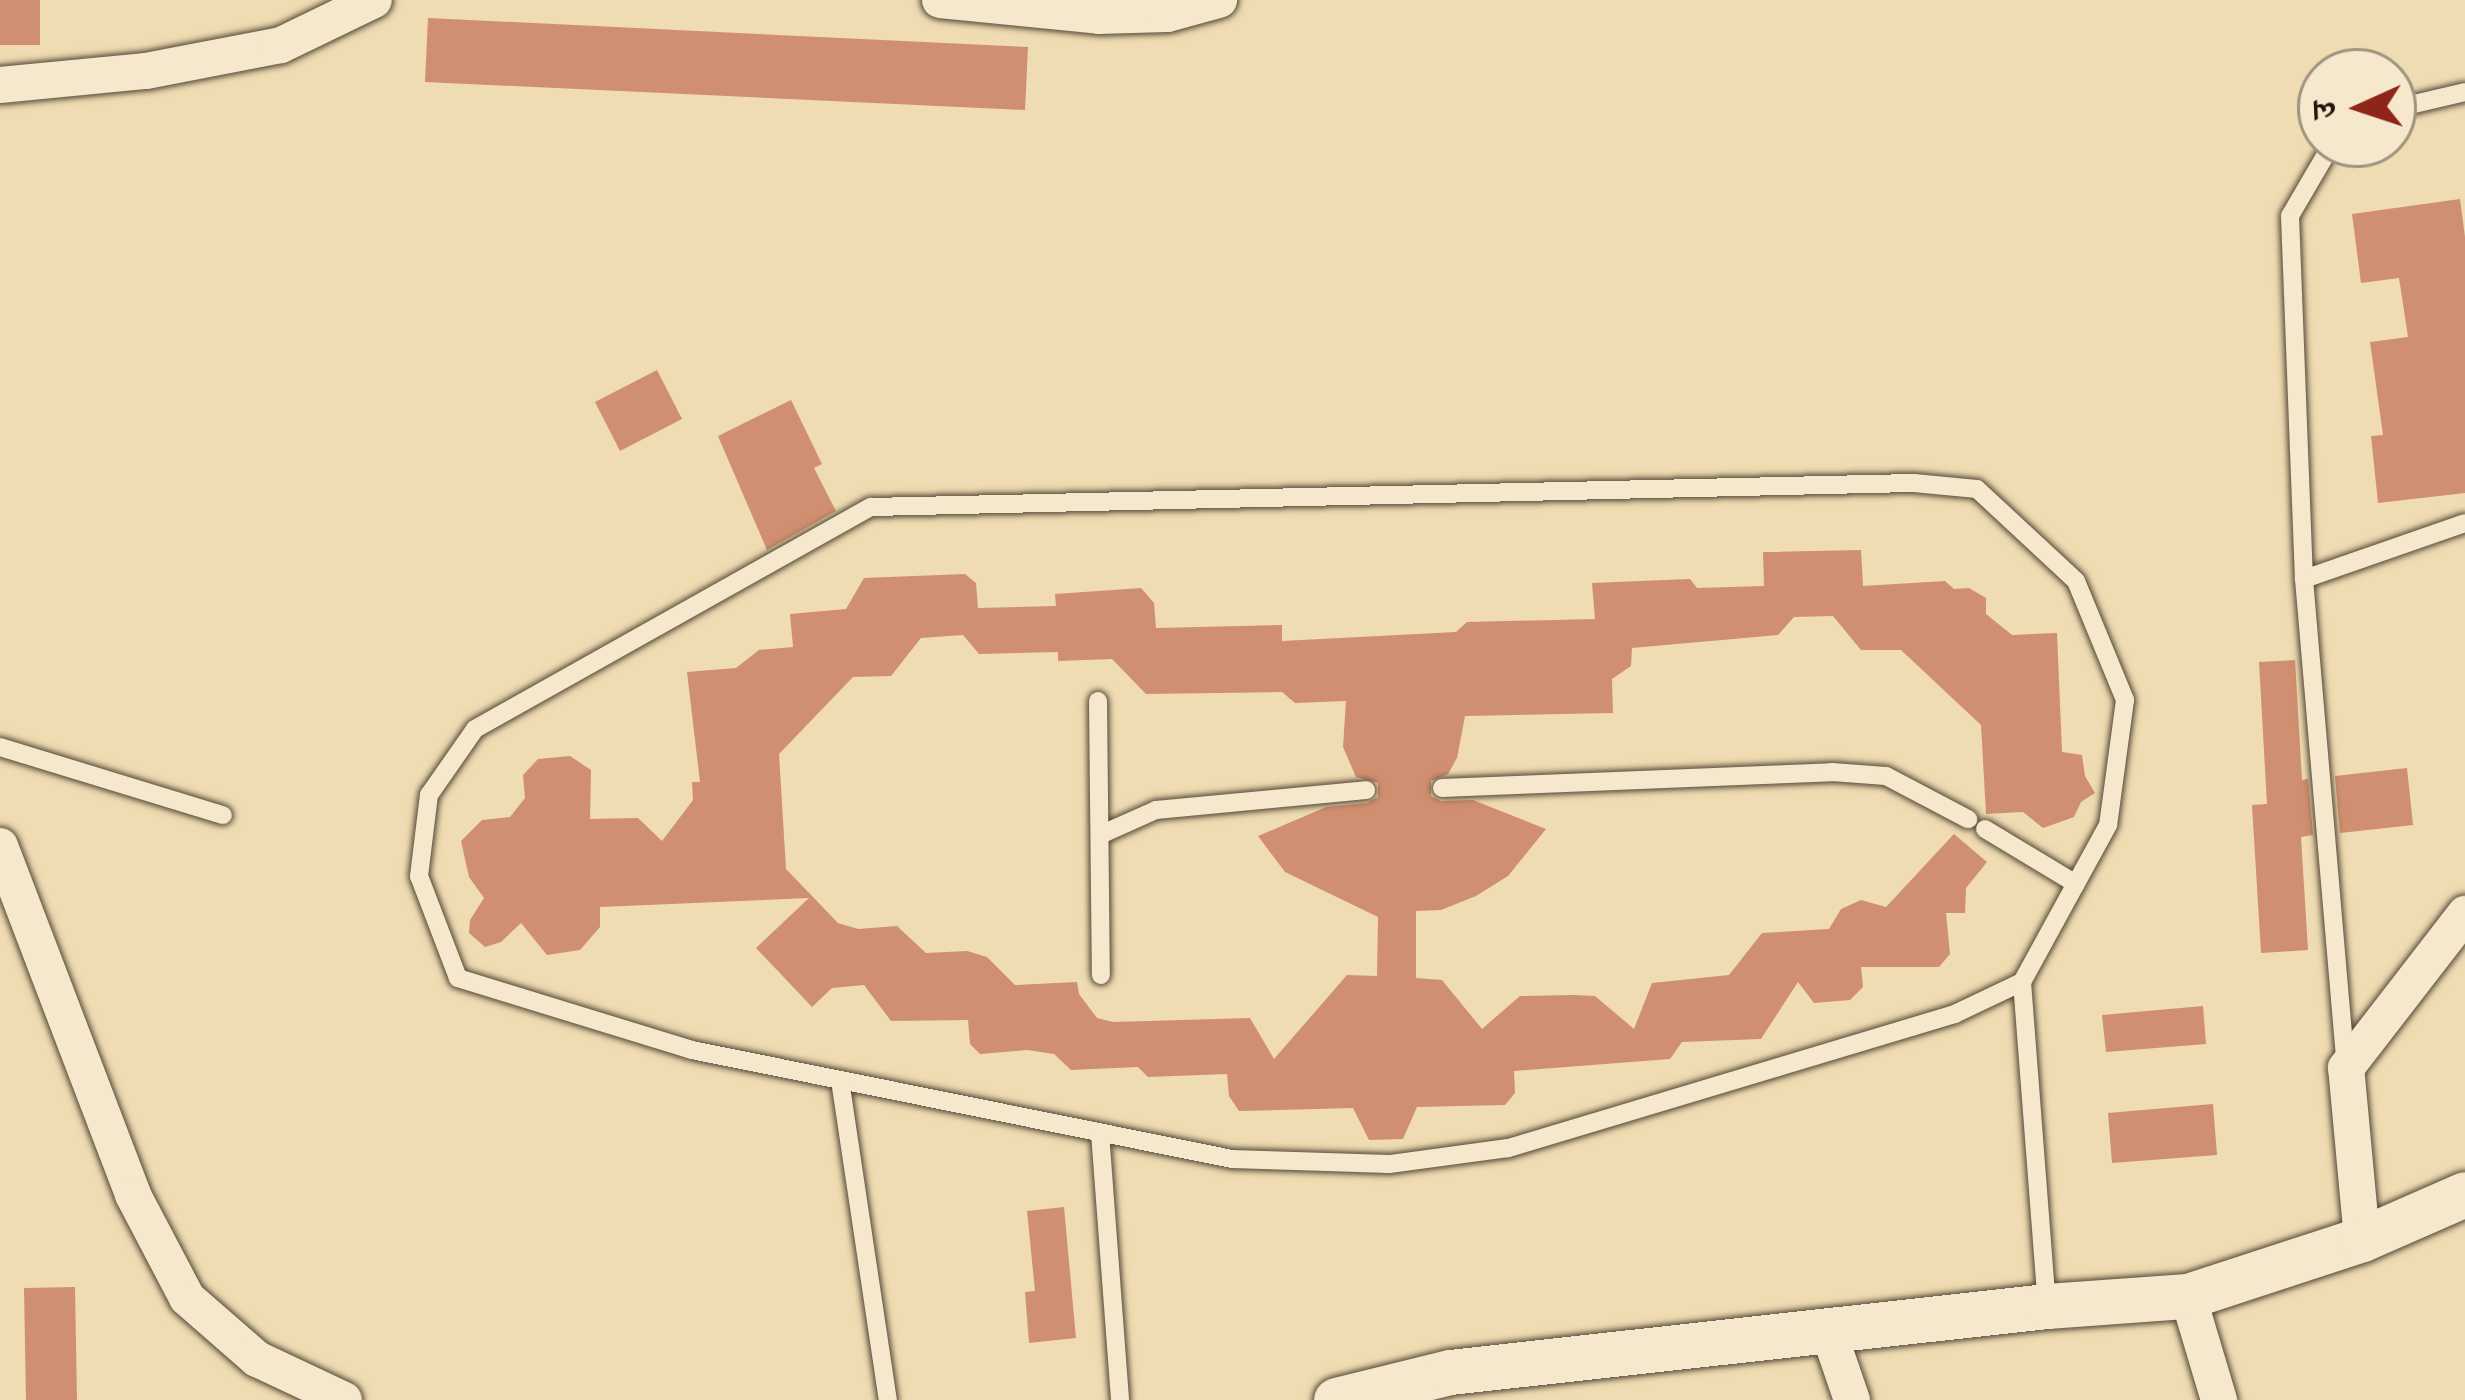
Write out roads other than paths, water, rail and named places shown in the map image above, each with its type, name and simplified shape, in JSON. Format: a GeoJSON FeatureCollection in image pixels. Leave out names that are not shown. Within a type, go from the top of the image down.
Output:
{"type":"FeatureCollection","features":[{"type":"Feature","properties":{"kind":"street"},"geometry":{"type":"LineString","coordinates":[[0,85],[146,71],[281,45],[374,0]]}},
{"type":"Feature","properties":{"kind":"street"},"geometry":{"type":"LineString","coordinates":[[940,0],[1100,16],[1167,14],[1219,0]]}},
{"type":"Feature","properties":{"kind":"street"},"geometry":{"type":"LineString","coordinates":[[0,846],[133,1196],[187,1298],[257,1359],[344,1400]]}},
{"type":"Feature","properties":{"kind":"street"},"geometry":{"type":"LineString","coordinates":[[2362,1239],[2346,1068],[2465,914]]}},
{"type":"Feature","properties":{"kind":"street"},"geometry":{"type":"LineString","coordinates":[[1349,1398],[1450,1372],[2047,1306],[2188,1296],[2362,1239],[2465,1194]]}},
{"type":"Feature","properties":{"kind":"street"},"geometry":{"type":"LineString","coordinates":[[2188,1296],[2219,1400]]}},
{"type":"Feature","properties":{"kind":"street"},"geometry":{"type":"LineString","coordinates":[[1828,1330],[1852,1400]]}},
{"type":"Feature","properties":{"kind":"lane"},"geometry":{"type":"LineString","coordinates":[[2417,103],[2465,92]]}},
{"type":"Feature","properties":{"kind":"lane"},"geometry":{"type":"LineString","coordinates":[[2318,168],[2290,216],[2304,579],[2346,1068]]}},
{"type":"Feature","properties":{"kind":"lane"},"geometry":{"type":"LineString","coordinates":[[2022,982],[1955,1014],[1508,1148],[1389,1164],[1232,1159],[692,1050],[458,978],[419,876],[429,795],[476,729],[871,507],[1914,483],[1977,489],[2076,581],[2126,700],[2108,825],[2022,982],[2047,1306]]}},
{"type":"Feature","properties":{"kind":"lane"},"geometry":{"type":"LineString","coordinates":[[2304,579],[2465,524]]}},
{"type":"Feature","properties":{"kind":"lane"},"geometry":{"type":"LineString","coordinates":[[1098,701],[1101,976]]}},
{"type":"Feature","properties":{"kind":"lane"},"geometry":{"type":"LineString","coordinates":[[0,747],[223,815]]}},
{"type":"Feature","properties":{"kind":"lane"},"geometry":{"type":"LineString","coordinates":[[1442,788],[1832,772],[1886,776],[2076,884]]}},
{"type":"Feature","properties":{"kind":"lane"},"geometry":{"type":"LineString","coordinates":[[1100,835],[1156,809],[1366,790]]}},
{"type":"Feature","properties":{"kind":"lane"},"geometry":{"type":"LineString","coordinates":[[840,1080],[888,1400]]}},
{"type":"Feature","properties":{"kind":"lane"},"geometry":{"type":"LineString","coordinates":[[1100,1132],[1120,1400]]}}]}
